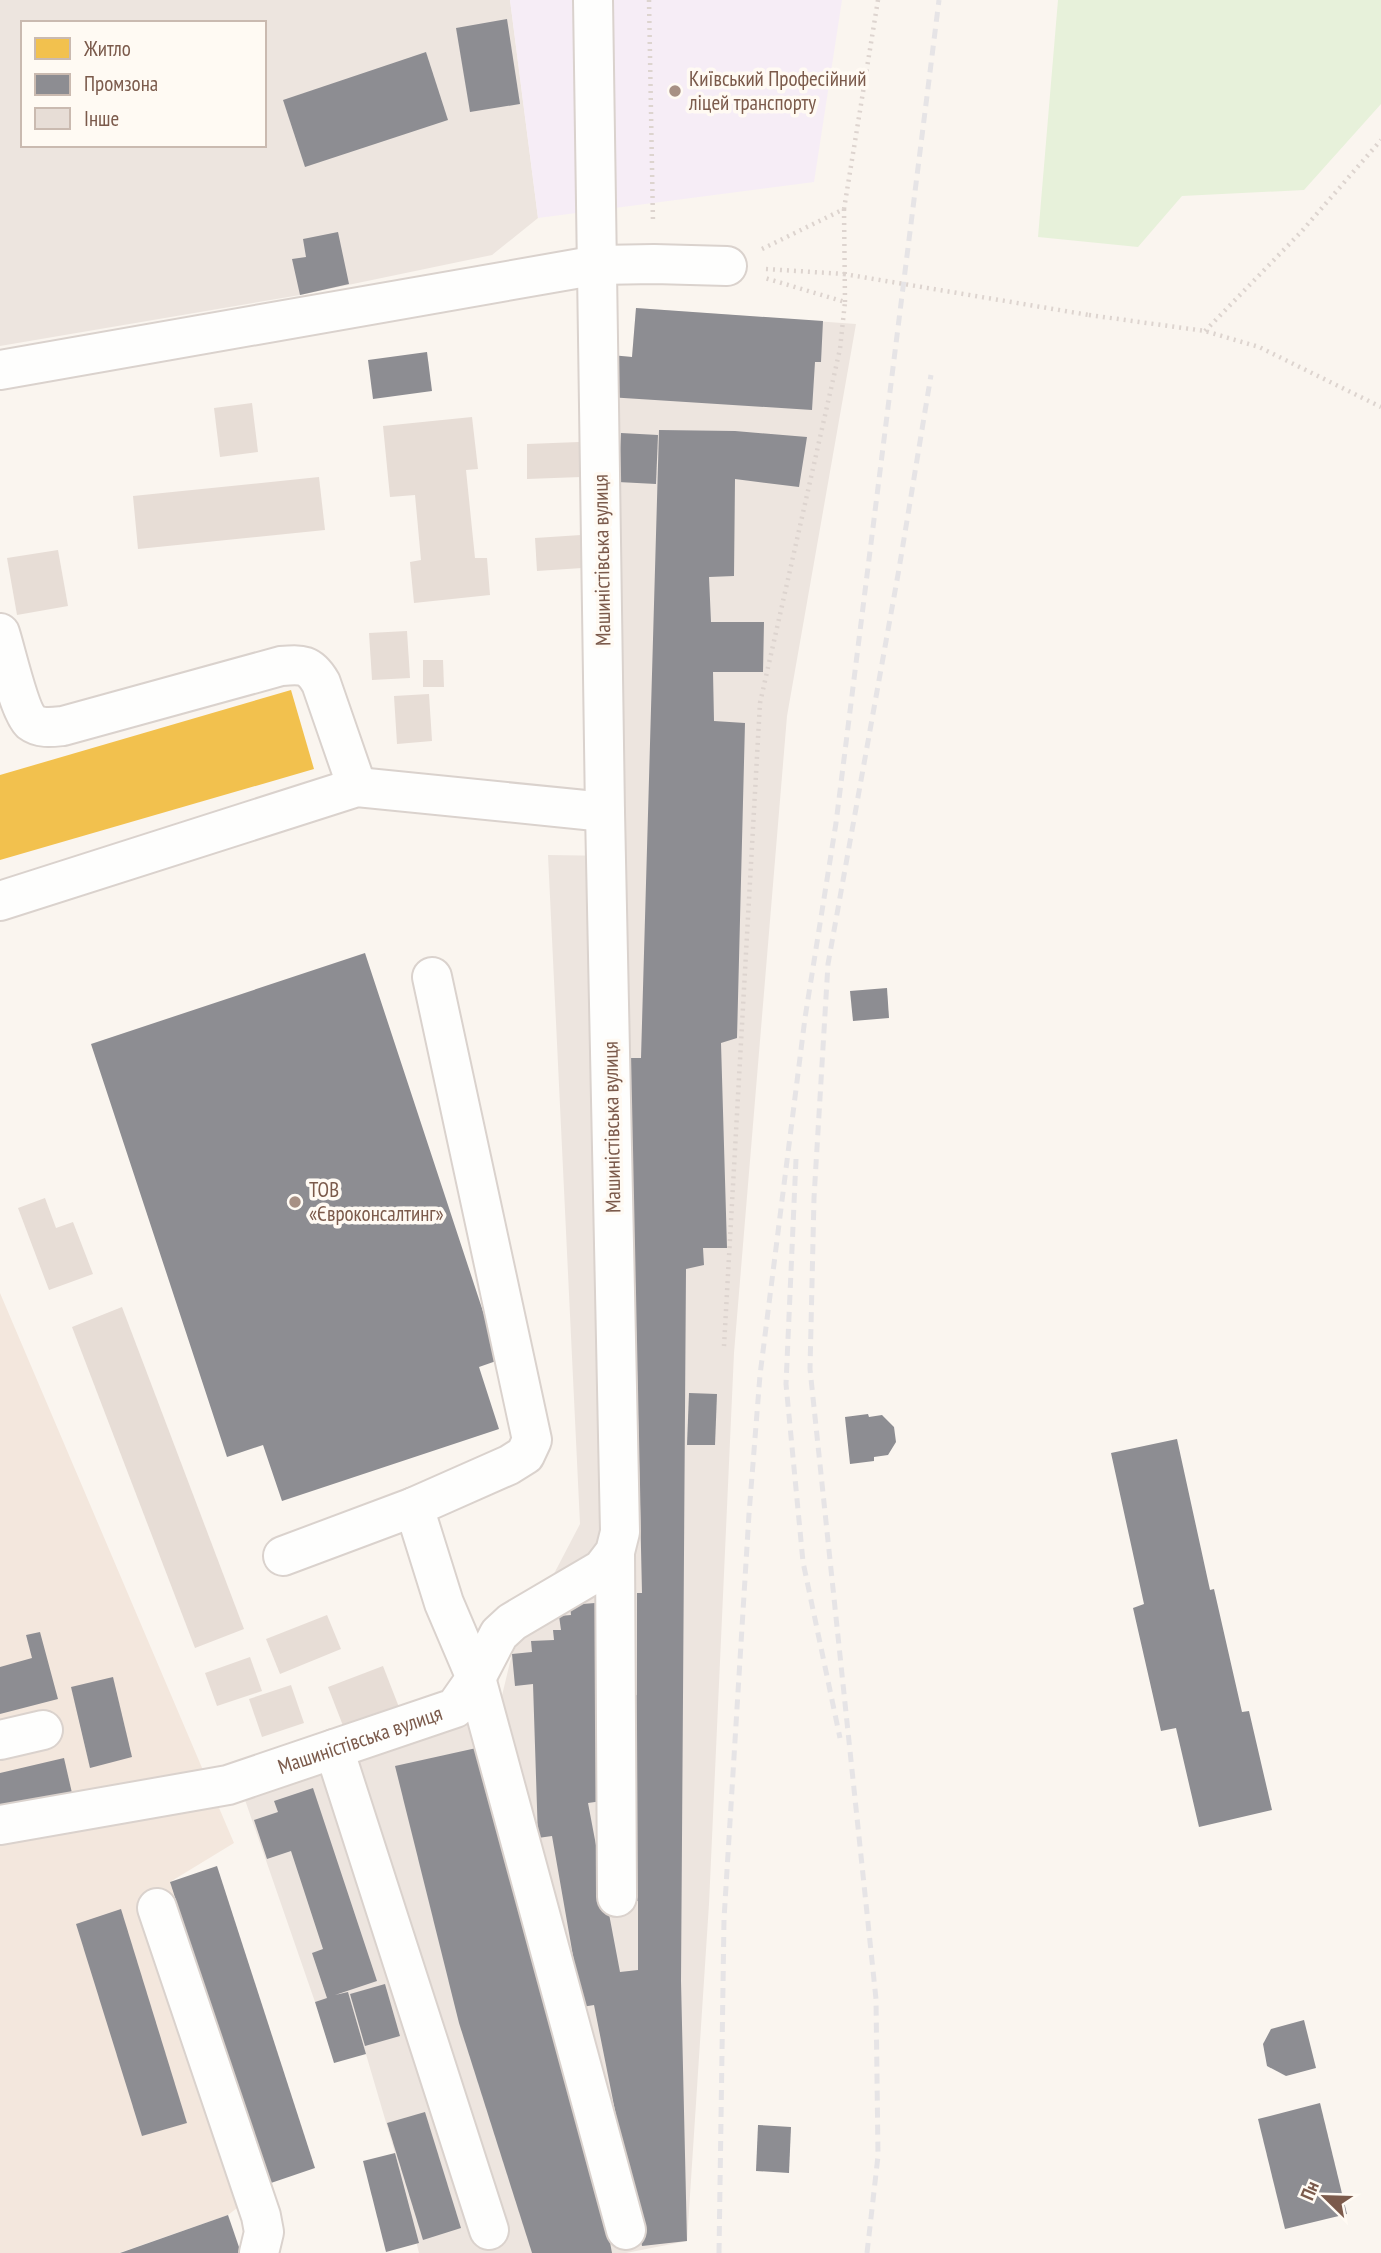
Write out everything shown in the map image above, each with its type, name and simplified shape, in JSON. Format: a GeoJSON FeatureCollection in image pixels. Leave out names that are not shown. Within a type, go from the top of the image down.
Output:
{"type":"FeatureCollection","features":[{"type":"Feature","properties":{"kind":"street","name":"Машиністівська вулиця"},"geometry":{"type":"LineString","coordinates":[[0,1825],[228,1785],[455,1708],[476,1678],[499,1634],[512,1622],[602,1569],[615,1552],[620,1519],[605,812],[593,0]]}},
{"type":"Feature","properties":{"kind":"street"},"geometry":{"type":"LineString","coordinates":[[0,370],[598,265],[727,266]]}},
{"type":"Feature","properties":{"kind":"street"},"geometry":{"type":"LineString","coordinates":[[0,633],[22,705],[31,722],[47,728],[63,726],[281,666],[299,664],[314,671],[321,683],[357,787]]}},
{"type":"Feature","properties":{"kind":"street"},"geometry":{"type":"LineString","coordinates":[[0,901],[357,787],[605,812]]}},
{"type":"Feature","properties":{"kind":"street"},"geometry":{"type":"LineString","coordinates":[[282,1556],[414,1507],[509,1465],[525,1455],[532,1440],[432,977]]}},
{"type":"Feature","properties":{"kind":"street"},"geometry":{"type":"LineString","coordinates":[[414,1507],[444,1603],[476,1678],[626,2230]]}},
{"type":"Feature","properties":{"kind":"street"},"geometry":{"type":"LineString","coordinates":[[615,1552],[617,1897]]}},
{"type":"Feature","properties":{"kind":"street"},"geometry":{"type":"LineString","coordinates":[[0,1740],[43,1730]]}},
{"type":"Feature","properties":{"kind":"street"},"geometry":{"type":"LineString","coordinates":[[334,1749],[489,2230]]}},
{"type":"Feature","properties":{"kind":"street"},"geometry":{"type":"LineString","coordinates":[[157,1908],[261,2216],[264,2232],[260,2253]]}},
{"type":"Feature","properties":{"kind":"path"},"geometry":{"type":"LineString","coordinates":[[649,0],[654,264]]}},
{"type":"Feature","properties":{"kind":"path"},"geometry":{"type":"LineString","coordinates":[[724,1346],[760,704],[840,349],[845,302],[844,209],[878,0]]}},
{"type":"Feature","properties":{"kind":"path"},"geometry":{"type":"LineString","coordinates":[[1205,331],[1301,232],[1381,140]]}},
{"type":"Feature","properties":{"kind":"path"},"geometry":{"type":"LineString","coordinates":[[727,266],[844,209]]}},
{"type":"Feature","properties":{"kind":"path"},"geometry":{"type":"LineString","coordinates":[[727,266],[844,274],[1089,315],[1205,331],[1259,347],[1381,407]]}},
{"type":"Feature","properties":{"kind":"path"},"geometry":{"type":"LineString","coordinates":[[727,266],[845,302]]}},
{"type":"Feature","properties":{"kind":"shaded area"},"geometry":{"type":"Polygon","coordinates":[[[0,0],[510,0],[538,218],[492,255],[300,295],[0,346],[0,0]]]}},
{"type":"Feature","properties":{"kind":"shaded area","name":"Київський Професійний ліцей транспорту"},"geometry":{"type":"Polygon","coordinates":[[[510,0],[842,0],[814,182],[538,218],[510,0]]]}},
{"type":"Feature","properties":{"kind":"shaded area"},"geometry":{"type":"Polygon","coordinates":[[[636,308],[856,324],[787,716],[734,1353],[709,1904],[687,2241],[626,2253],[419,2253],[395,2153],[348,1993],[315,2002],[244,1797],[499,1708],[512,1654],[580,1524],[548,855],[615,856],[611,355],[632,357],[636,308]]]}},
{"type":"Feature","properties":{"kind":"shaded area"},"geometry":{"type":"Polygon","coordinates":[[[0,1293],[234,1843],[170,1882],[210,2013],[268,2184],[228,2215],[119,2253],[0,2253],[0,1293]]]}},
{"type":"Feature","properties":{"kind":"green space"},"geometry":{"type":"Polygon","coordinates":[[[1058,0],[1381,0],[1381,104],[1304,190],[1182,196],[1138,247],[1038,237],[1058,0]]]}},
{"type":"Feature","properties":{"kind":"building: Житло"},"geometry":{"type":"Polygon","coordinates":[[[291,690],[314,769],[0,860],[0,775],[291,690]]]}},
{"type":"Feature","properties":{"kind":"building: Промзона"},"geometry":{"type":"Polygon","coordinates":[[[507,19],[520,104],[470,112],[456,28],[507,19]]]}},
{"type":"Feature","properties":{"kind":"building: Промзона"},"geometry":{"type":"Polygon","coordinates":[[[426,52],[448,120],[305,167],[283,100],[426,52]]]}},
{"type":"Feature","properties":{"kind":"building: Промзона"},"geometry":{"type":"Polygon","coordinates":[[[338,232],[349,284],[300,295],[292,259],[306,257],[303,239],[338,232]]]}},
{"type":"Feature","properties":{"kind":"building: Промзона"},"geometry":{"type":"Polygon","coordinates":[[[636,308],[823,321],[821,362],[815,362],[812,410],[608,397],[611,355],[632,357],[636,308]]]}},
{"type":"Feature","properties":{"kind":"building: Промзона"},"geometry":{"type":"Polygon","coordinates":[[[427,352],[432,391],[373,399],[368,360],[427,352]]]}},
{"type":"Feature","properties":{"kind":"building: Промзона"},"geometry":{"type":"Polygon","coordinates":[[[659,430],[735,431],[807,437],[799,487],[735,479],[734,576],[709,577],[711,622],[764,622],[763,672],[713,672],[714,721],[745,723],[737,1038],[721,1043],[727,1248],[703,1248],[704,1265],[686,1269],[681,1981],[687,2241],[642,2246],[594,2005],[582,2007],[552,1836],[538,1838],[533,1684],[515,1686],[512,1654],[532,1652],[531,1641],[554,1640],[553,1630],[561,1630],[559,1616],[571,1615],[570,1605],[595,1603],[602,1801],[588,1803],[620,1972],[638,1970],[638,1901],[632,1901],[631,1695],[637,1695],[637,1593],[642,1593],[630,1058],[641,1058],[659,430]]]}},
{"type":"Feature","properties":{"kind":"building: Промзона"},"geometry":{"type":"Polygon","coordinates":[[[621,433],[658,435],[656,484],[618,482],[621,433]]]}},
{"type":"Feature","properties":{"kind":"building: Промзона","name":"ТОВ «Євроконсалтинг»"},"geometry":{"type":"Polygon","coordinates":[[[365,953],[499,1360],[479,1367],[499,1429],[282,1501],[263,1445],[227,1457],[91,1044],[365,953]]]}},
{"type":"Feature","properties":{"kind":"building: Промзона"},"geometry":{"type":"Polygon","coordinates":[[[887,988],[889,1018],[853,1021],[850,991],[887,988]]]}},
{"type":"Feature","properties":{"kind":"building: Промзона"},"geometry":{"type":"Polygon","coordinates":[[[689,1393],[717,1394],[715,1445],[687,1445],[689,1393]]]}},
{"type":"Feature","properties":{"kind":"building: Промзона"},"geometry":{"type":"Polygon","coordinates":[[[868,1414],[869,1417],[882,1415],[894,1427],[896,1442],[888,1455],[874,1457],[874,1461],[850,1464],[845,1417],[868,1414]]]}},
{"type":"Feature","properties":{"kind":"building: Промзона"},"geometry":{"type":"Polygon","coordinates":[[[1177,1439],[1210,1590],[1214,1589],[1242,1712],[1249,1711],[1272,1810],[1199,1827],[1176,1728],[1161,1731],[1133,1608],[1144,1604],[1111,1453],[1177,1439]]]}},
{"type":"Feature","properties":{"kind":"building: Промзона"},"geometry":{"type":"Polygon","coordinates":[[[40,1632],[58,1699],[0,1714],[0,1667],[32,1658],[26,1635],[40,1632]]]}},
{"type":"Feature","properties":{"kind":"building: Промзона"},"geometry":{"type":"Polygon","coordinates":[[[113,1677],[132,1757],[90,1768],[71,1687],[113,1677]]]}},
{"type":"Feature","properties":{"kind":"building: Промзона"},"geometry":{"type":"Polygon","coordinates":[[[481,1747],[585,2108],[612,2253],[532,2253],[459,2023],[395,1766],[481,1747]]]}},
{"type":"Feature","properties":{"kind":"building: Промзона"},"geometry":{"type":"Polygon","coordinates":[[[64,1758],[72,1793],[0,1809],[0,1773],[64,1758]]]}},
{"type":"Feature","properties":{"kind":"building: Промзона"},"geometry":{"type":"Polygon","coordinates":[[[313,1788],[377,1981],[335,1995],[348,1992],[366,2054],[334,2063],[315,2002],[327,1998],[312,1953],[323,1949],[291,1851],[267,1859],[254,1820],[278,1812],[274,1801],[313,1788]]]}},
{"type":"Feature","properties":{"kind":"building: Промзона"},"geometry":{"type":"Polygon","coordinates":[[[217,1866],[315,2168],[268,2184],[170,1882],[217,1866]]]}},
{"type":"Feature","properties":{"kind":"building: Промзона"},"geometry":{"type":"Polygon","coordinates":[[[121,1909],[187,2123],[142,2136],[76,1924],[121,1909]]]}},
{"type":"Feature","properties":{"kind":"building: Промзона"},"geometry":{"type":"Polygon","coordinates":[[[385,1984],[400,2036],[365,2046],[350,1994],[385,1984]]]}},
{"type":"Feature","properties":{"kind":"building: Промзона"},"geometry":{"type":"Polygon","coordinates":[[[1304,2020],[1316,2068],[1286,2076],[1267,2066],[1263,2044],[1271,2029],[1304,2020]]]}},
{"type":"Feature","properties":{"kind":"building: Промзона"},"geometry":{"type":"Polygon","coordinates":[[[1320,2103],[1347,2214],[1285,2229],[1258,2119],[1320,2103]]]}},
{"type":"Feature","properties":{"kind":"building: Промзона"},"geometry":{"type":"Polygon","coordinates":[[[425,2112],[461,2228],[423,2240],[387,2123],[425,2112]]]}},
{"type":"Feature","properties":{"kind":"building: Промзона"},"geometry":{"type":"Polygon","coordinates":[[[758,2125],[791,2127],[789,2173],[756,2171],[758,2125]]]}},
{"type":"Feature","properties":{"kind":"building: Промзона"},"geometry":{"type":"Polygon","coordinates":[[[395,2153],[419,2243],[386,2252],[363,2161],[395,2153]]]}},
{"type":"Feature","properties":{"kind":"building: Промзона"},"geometry":{"type":"Polygon","coordinates":[[[228,2215],[241,2253],[120,2253],[228,2215]]]}},
{"type":"Feature","properties":{"kind":"building: Інше"},"geometry":{"type":"Polygon","coordinates":[[[252,403],[258,452],[220,457],[214,408],[252,403]]]}},
{"type":"Feature","properties":{"kind":"building: Інше"},"geometry":{"type":"Polygon","coordinates":[[[472,417],[478,469],[466,470],[475,558],[487,558],[490,595],[414,603],[410,562],[421,560],[415,495],[390,497],[383,426],[472,417]]]}},
{"type":"Feature","properties":{"kind":"building: Інше"},"geometry":{"type":"Polygon","coordinates":[[[579,442],[581,477],[527,479],[527,444],[579,442]]]}},
{"type":"Feature","properties":{"kind":"building: Інше"},"geometry":{"type":"Polygon","coordinates":[[[319,477],[325,530],[138,549],[133,496],[319,477]]]}},
{"type":"Feature","properties":{"kind":"building: Інше"},"geometry":{"type":"Polygon","coordinates":[[[581,535],[582,568],[537,571],[535,538],[581,535]]]}},
{"type":"Feature","properties":{"kind":"building: Інше"},"geometry":{"type":"Polygon","coordinates":[[[58,550],[68,606],[17,615],[7,558],[58,550]]]}},
{"type":"Feature","properties":{"kind":"building: Інше"},"geometry":{"type":"Polygon","coordinates":[[[407,631],[410,678],[372,680],[369,633],[407,631]]]}},
{"type":"Feature","properties":{"kind":"building: Інше"},"geometry":{"type":"Polygon","coordinates":[[[423,660],[443,660],[444,687],[423,687],[423,660]]]}},
{"type":"Feature","properties":{"kind":"building: Інше"},"geometry":{"type":"Polygon","coordinates":[[[429,694],[432,741],[397,744],[394,696],[429,694]]]}},
{"type":"Feature","properties":{"kind":"building: Інше"},"geometry":{"type":"Polygon","coordinates":[[[45,1198],[56,1228],[73,1222],[93,1274],[49,1290],[18,1208],[45,1198]]]}},
{"type":"Feature","properties":{"kind":"building: Інше"},"geometry":{"type":"Polygon","coordinates":[[[122,1307],[244,1629],[195,1648],[72,1327],[122,1307]]]}},
{"type":"Feature","properties":{"kind":"building: Інше"},"geometry":{"type":"Polygon","coordinates":[[[327,1615],[341,1649],[280,1674],[266,1639],[327,1615]]]}},
{"type":"Feature","properties":{"kind":"building: Інше"},"geometry":{"type":"Polygon","coordinates":[[[250,1657],[262,1691],[217,1706],[205,1673],[250,1657]]]}},
{"type":"Feature","properties":{"kind":"building: Інше"},"geometry":{"type":"Polygon","coordinates":[[[383,1666],[402,1715],[347,1736],[328,1687],[383,1666]]]}},
{"type":"Feature","properties":{"kind":"building: Інше"},"geometry":{"type":"Polygon","coordinates":[[[291,1685],[304,1723],[262,1737],[249,1699],[291,1685]]]}},
{"type":"Feature","properties":{"kind":"railway"},"geometry":{"type":"LineString","coordinates":[[719,2253],[724,1919],[760,1375],[805,1018],[836,823],[939,0]]}},
{"type":"Feature","properties":{"kind":"railway"},"geometry":{"type":"LineString","coordinates":[[867,2253],[878,2156],[876,1999],[810,1369],[814,1198],[828,964],[931,375]]}},
{"type":"Feature","properties":{"kind":"railway"},"geometry":{"type":"LineString","coordinates":[[796,1159],[786,1384],[803,1562],[840,1738]]}},
{"type":"Feature","properties":{"kind":"place","name":"Київський Професійний ліцей транспорту"},"geometry":{"type":"Point","coordinates":[675,91]}},
{"type":"Feature","properties":{"kind":"place","name":"ТОВ «Євроконсалтинг»"},"geometry":{"type":"Point","coordinates":[295,1202]}}]}
